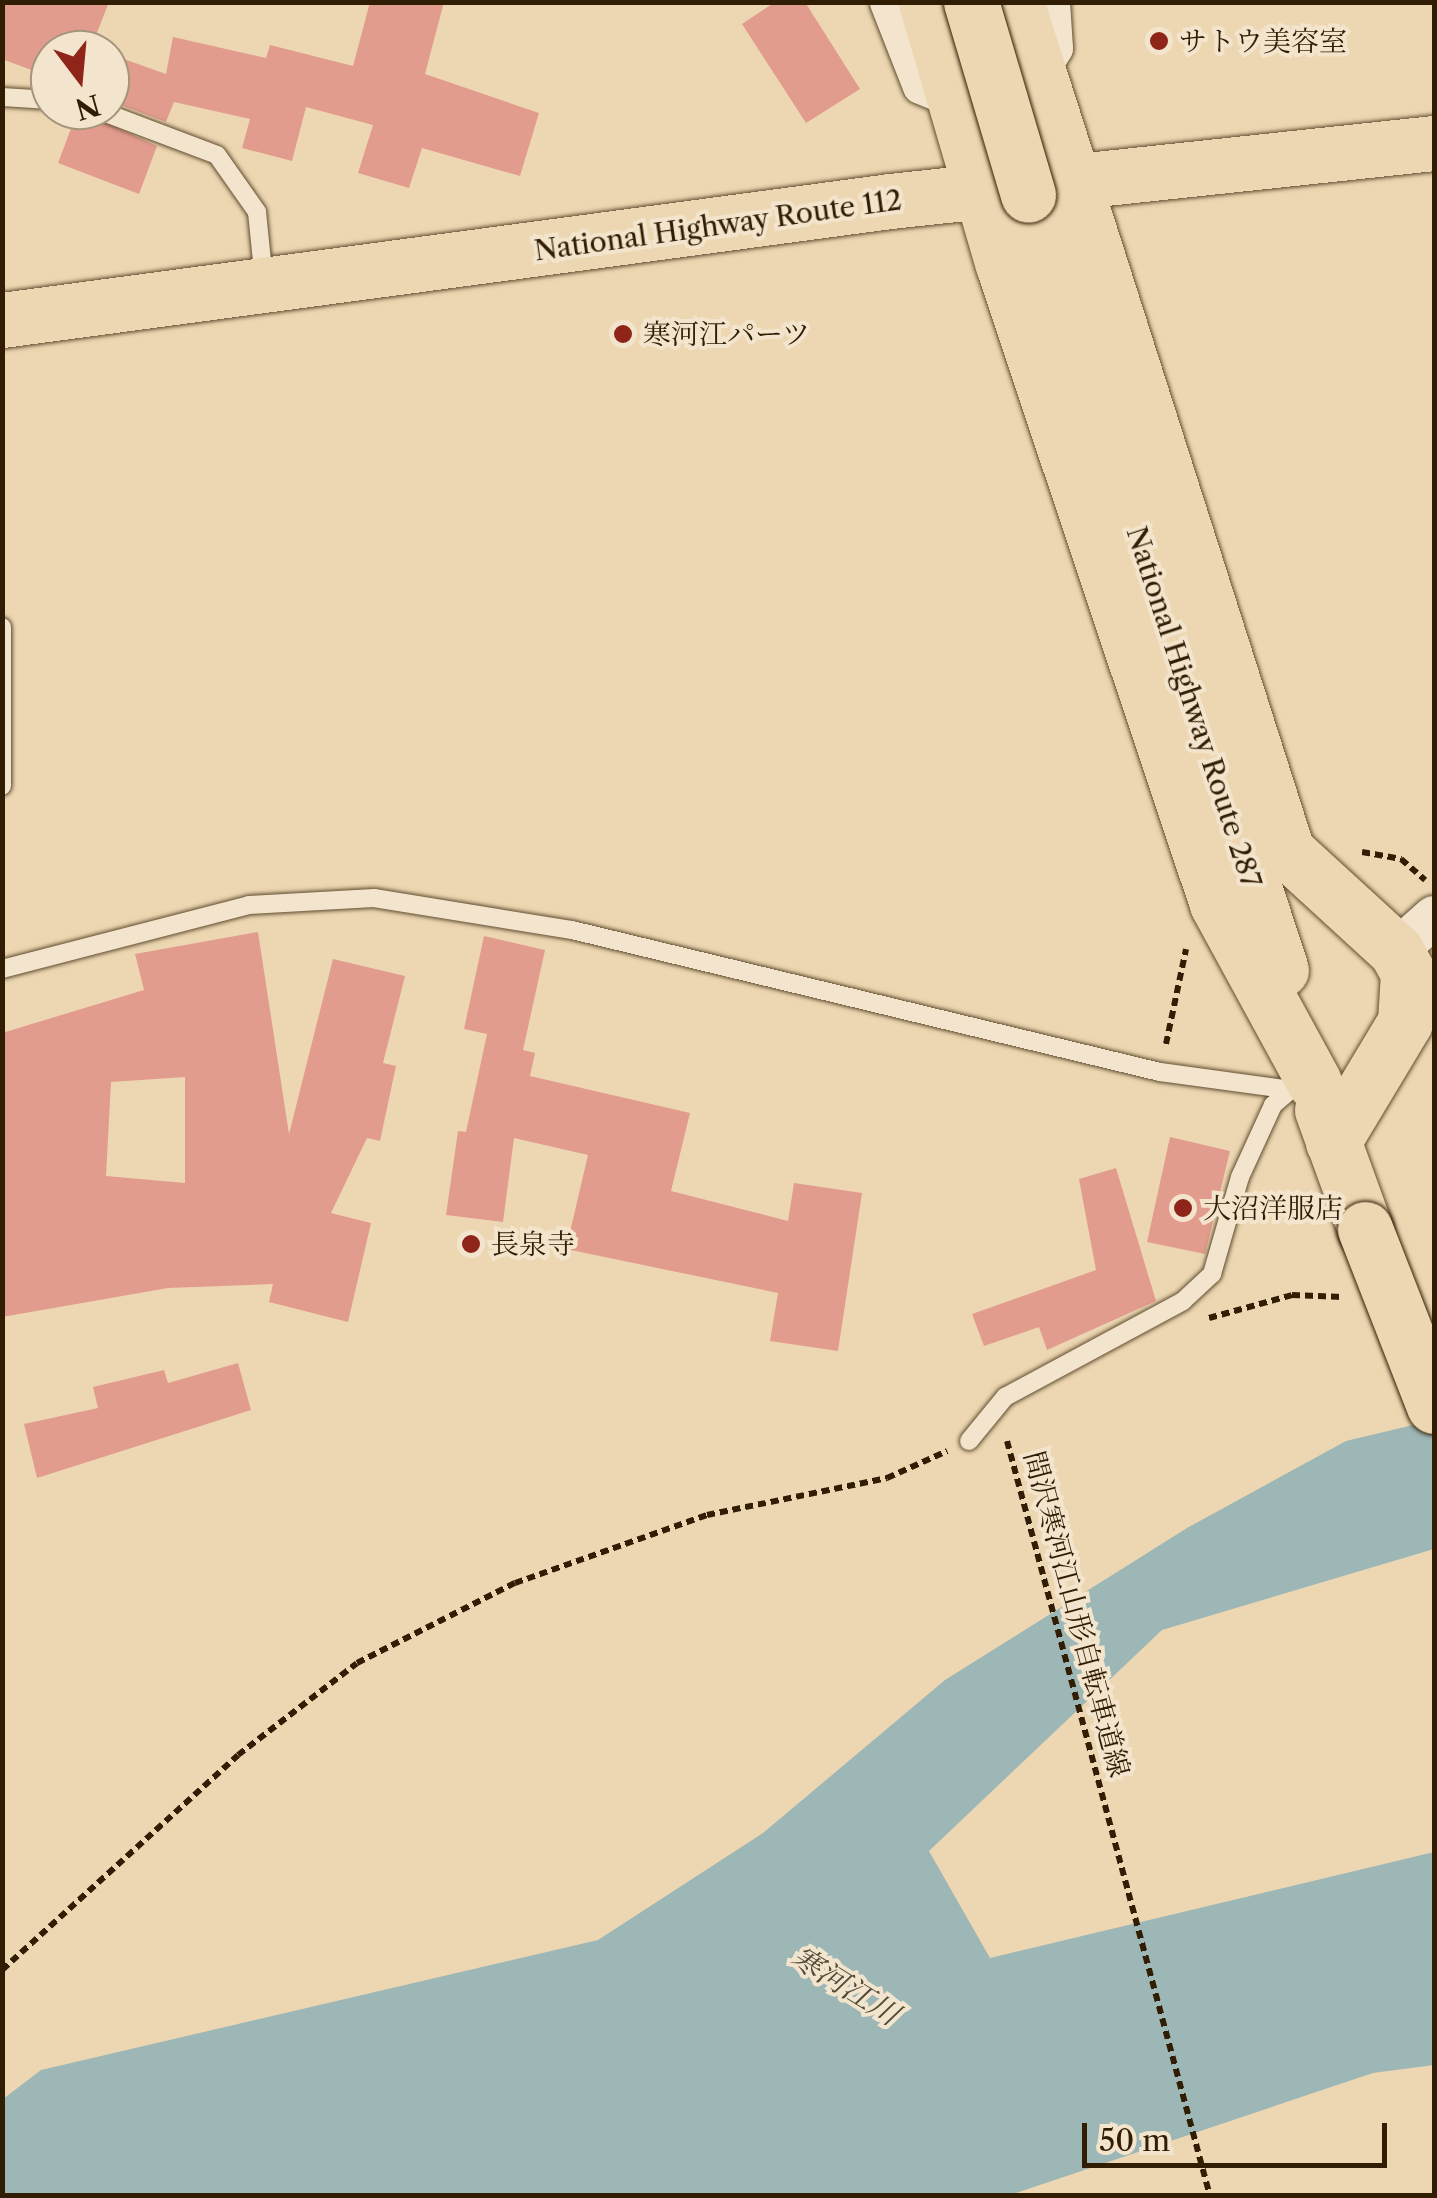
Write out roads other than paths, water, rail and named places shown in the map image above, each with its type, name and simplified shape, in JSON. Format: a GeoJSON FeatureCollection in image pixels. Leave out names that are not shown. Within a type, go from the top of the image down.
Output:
{"type":"FeatureCollection","features":[{"type":"Feature","properties":{"kind":"highway"},"geometry":{"type":"LineString","coordinates":[[926,2],[980,190],[1217,904],[1299,1086]]}},
{"type":"Feature","properties":{"kind":"highway","name":"National Highway Route 287"},"geometry":{"type":"LineString","coordinates":[[971,2],[1134,526],[1299,1086],[1332,1142],[1434,1406]]}},
{"type":"Feature","properties":{"kind":"highway"},"geometry":{"type":"LineString","coordinates":[[1016,2],[1068,183],[1286,850],[1420,969],[1332,1142]]}},
{"type":"Feature","properties":{"kind":"highway","name":"National Highway Route 112"},"geometry":{"type":"LineString","coordinates":[[2,320],[980,190],[1434,143]]}},
{"type":"Feature","properties":{"kind":"street"},"geometry":{"type":"LineString","coordinates":[[887,2],[920,86],[955,100]]}},
{"type":"Feature","properties":{"kind":"street"},"geometry":{"type":"LineString","coordinates":[[1038,76],[1055,48],[1052,2]]}},
{"type":"Feature","properties":{"kind":"lane"},"geometry":{"type":"LineString","coordinates":[[2,96],[30,98]]}},
{"type":"Feature","properties":{"kind":"lane"},"geometry":{"type":"LineString","coordinates":[[130,122],[217,155],[257,212],[264,286]]}},
{"type":"Feature","properties":{"kind":"lane"},"geometry":{"type":"LineString","coordinates":[[2,627],[2,786]]}},
{"type":"Feature","properties":{"kind":"lane"},"geometry":{"type":"LineString","coordinates":[[2,969],[249,904],[374,898],[572,930],[1160,1072],[1299,1086],[1240,1177],[1212,1274],[1183,1301],[1005,1397],[969,1441]]}},
{"type":"Feature","properties":{"kind":"water","name":"寒河江川"},"geometry":{"type":"Polygon","coordinates":[[[1434,1420],[1434,1549],[1162,1630],[929,1851],[990,1958],[1434,1852],[1434,2065],[1373,2073],[1010,2195],[3,2196],[3,2099],[41,2070],[598,1940],[763,1833],[945,1680],[1187,1528],[1346,1441],[1434,1420]]]}},
{"type":"Feature","properties":{"kind":"place","name":"サトウ美容室"},"geometry":{"type":"Point","coordinates":[1159,41]}},
{"type":"Feature","properties":{"kind":"place","name":"寒河江パーツ"},"geometry":{"type":"Point","coordinates":[623,334]}},
{"type":"Feature","properties":{"kind":"place","name":"大沼洋服店"},"geometry":{"type":"Point","coordinates":[1183,1208]}},
{"type":"Feature","properties":{"kind":"place","name":"長泉寺"},"geometry":{"type":"Point","coordinates":[471,1244]}}]}
